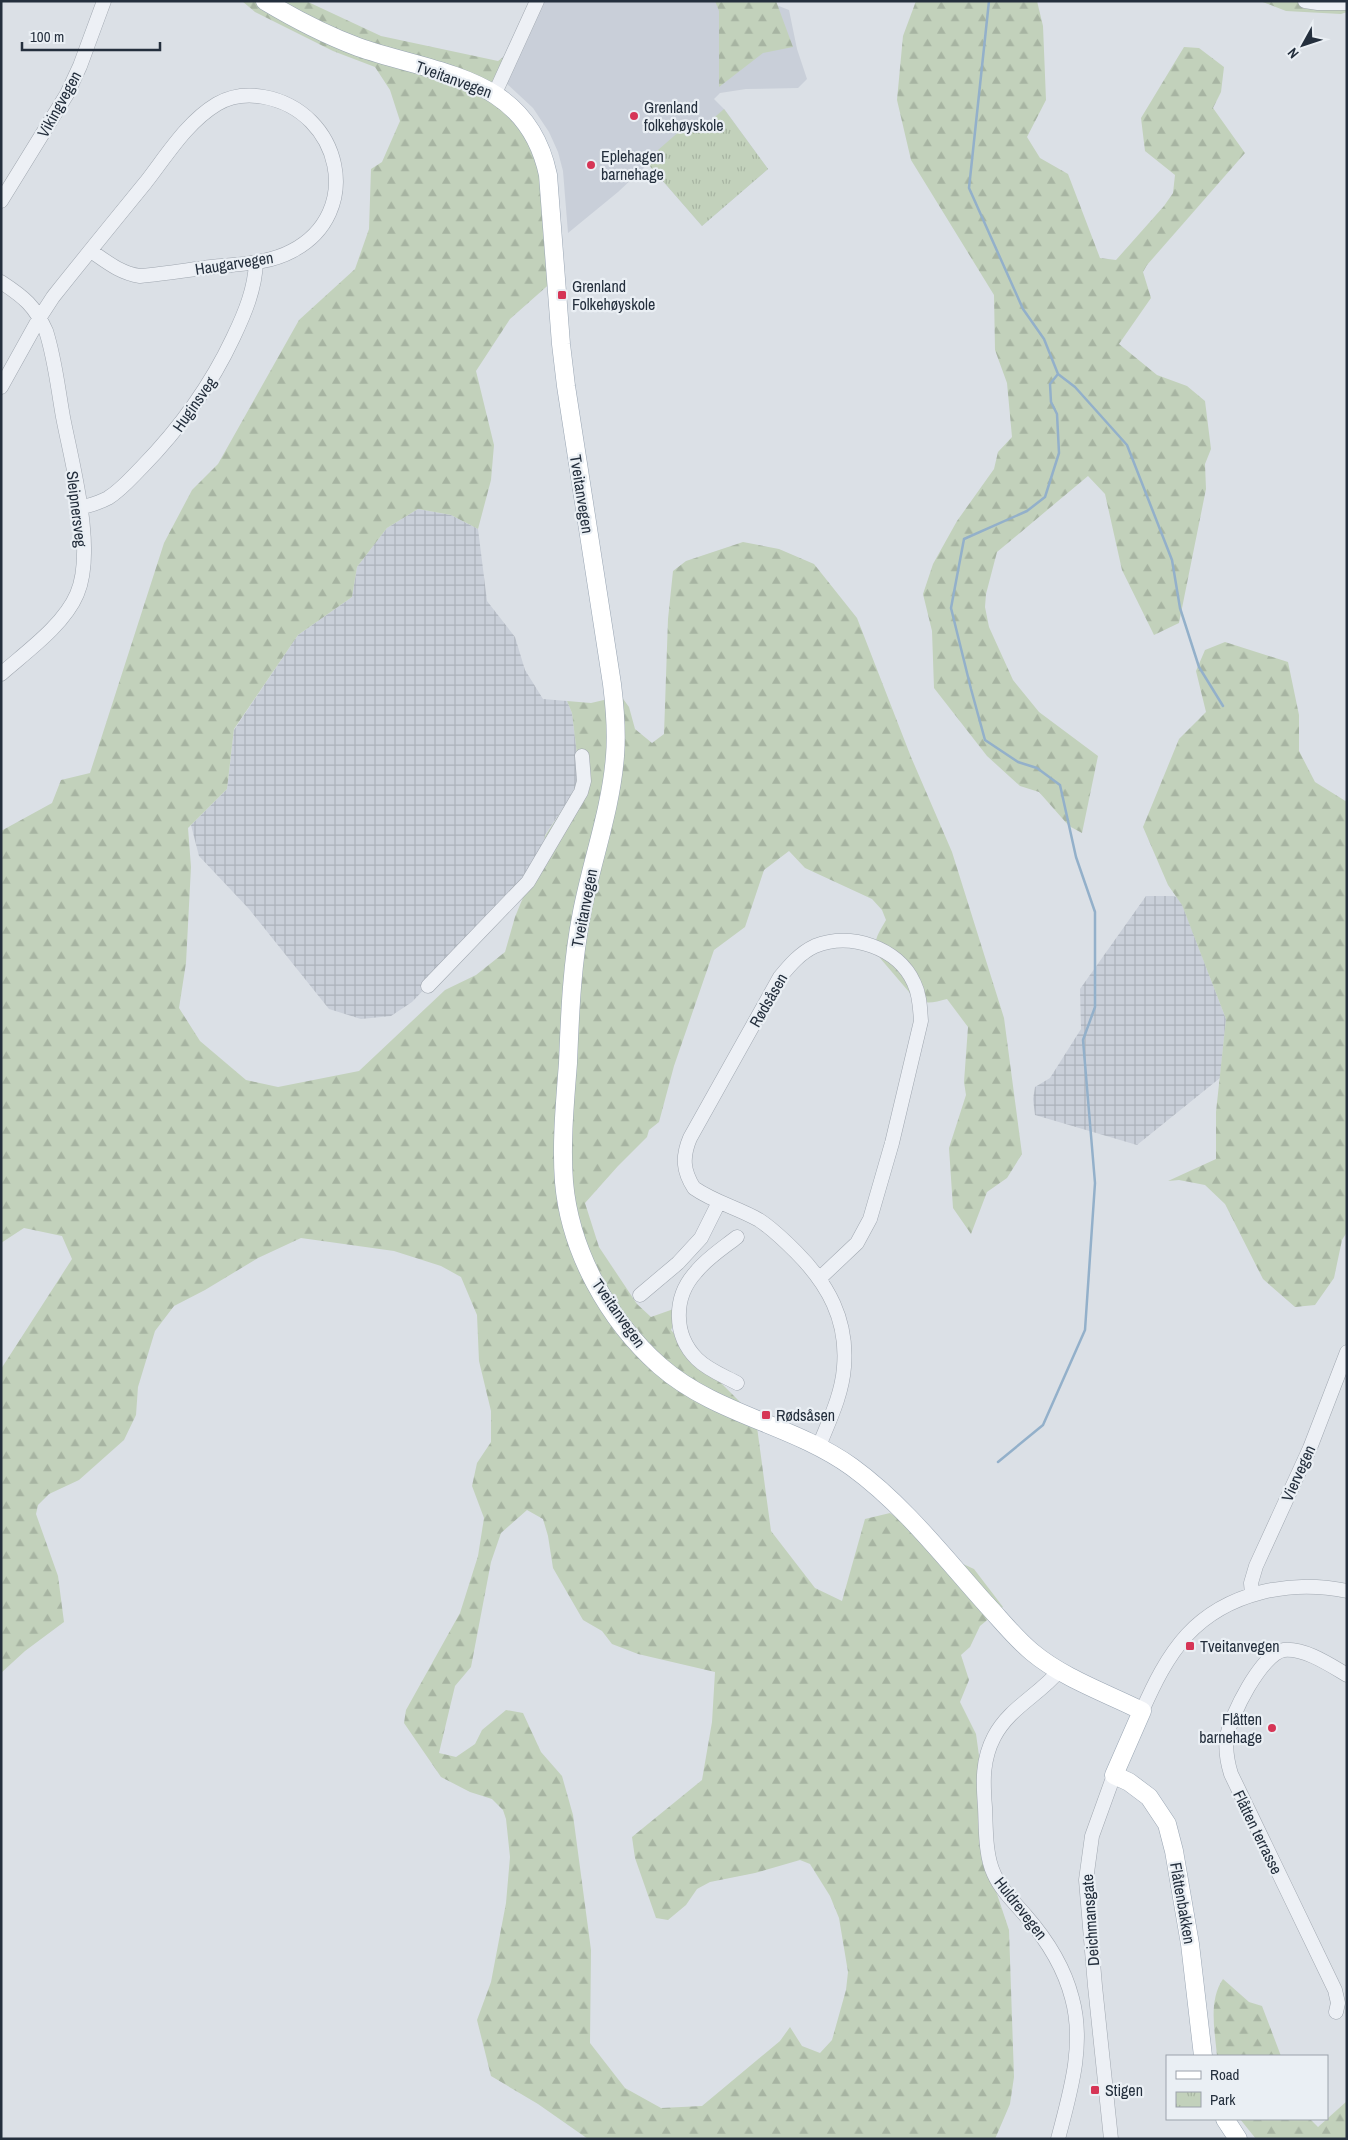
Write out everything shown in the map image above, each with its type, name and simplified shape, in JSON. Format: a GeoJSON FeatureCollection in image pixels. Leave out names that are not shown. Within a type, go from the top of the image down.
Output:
{"type":"FeatureCollection","features":[{"type":"Feature","properties":{"kind":"main road","name":"Tveitanvegen"},"geometry":{"type":"LineString","coordinates":[[266,1],[303,23],[340,40],[448,74],[494,93],[513,107],[531,129],[544,158],[548,174],[564,369],[612,684],[615,718],[615,760],[611,785],[584,901],[574,967],[564,1156],[564,1185],[569,1213],[582,1254],[599,1290],[628,1332],[658,1364],[677,1380],[717,1404],[818,1446],[851,1466],[886,1496],[1023,1644],[1059,1671],[1142,1711]]}},
{"type":"Feature","properties":{"kind":"main road","name":"Deichmansgate"},"geometry":{"type":"LineString","coordinates":[[1114,1775],[1142,1711]]}},
{"type":"Feature","properties":{"kind":"main road","name":"Flåttenbakken"},"geometry":{"type":"LineString","coordinates":[[1114,1775],[1129,1782],[1149,1797],[1167,1824],[1190,1944],[1203,2055]]}},
{"type":"Feature","properties":{"kind":"main road"},"geometry":{"type":"LineString","coordinates":[[1226,2120],[1238,2139]]}},
{"type":"Feature","properties":{"kind":"street","name":"Vikingvegen"},"geometry":{"type":"LineString","coordinates":[[1,201],[66,94],[80,66],[104,1]]}},
{"type":"Feature","properties":{"kind":"street"},"geometry":{"type":"LineString","coordinates":[[494,93],[537,1]]}},
{"type":"Feature","properties":{"kind":"street"},"geometry":{"type":"LineString","coordinates":[[1305,1],[1347,2]]}},
{"type":"Feature","properties":{"kind":"street","name":"Haugarvegen"},"geometry":{"type":"LineString","coordinates":[[1,387],[53,297],[202,114],[236,96],[256,95],[275,99],[296,109],[312,121],[331,149],[336,181],[335,196],[330,212],[323,224],[309,240],[292,251],[275,258],[256,262],[140,276],[128,274],[115,268],[91,251]]}},
{"type":"Feature","properties":{"kind":"street","name":"Huginsveg"},"geometry":{"type":"LineString","coordinates":[[80,508],[98,503],[117,490],[158,451],[196,405],[213,379],[242,320],[251,295],[256,262]]}},
{"type":"Feature","properties":{"kind":"street","name":"Sleipnersveg"},"geometry":{"type":"LineString","coordinates":[[1,282],[25,298],[40,317],[51,346],[80,508],[83,566],[76,596],[62,616],[47,633],[1,674]]}},
{"type":"Feature","properties":{"kind":"street"},"geometry":{"type":"LineString","coordinates":[[428,986],[528,882],[581,792],[584,781],[582,756]]}},
{"type":"Feature","properties":{"kind":"street","name":"Rødsåsen"},"geometry":{"type":"LineString","coordinates":[[818,1446],[836,1402],[844,1367],[842,1329],[830,1294],[820,1278],[774,1231],[758,1220],[694,1188],[684,1169],[685,1151],[690,1138],[780,977],[801,954],[813,947],[843,940],[862,942],[883,950],[905,969],[914,983],[920,1001],[921,1021],[889,1153],[870,1219],[857,1243],[820,1278]]}},
{"type":"Feature","properties":{"kind":"street"},"geometry":{"type":"LineString","coordinates":[[640,1295],[678,1263],[700,1238],[719,1202]]}},
{"type":"Feature","properties":{"kind":"street"},"geometry":{"type":"LineString","coordinates":[[703,1264],[709,1237],[708,1224]]}},
{"type":"Feature","properties":{"kind":"street"},"geometry":{"type":"LineString","coordinates":[[737,1237],[703,1264],[685,1288],[680,1303],[678,1320],[688,1348],[698,1360],[737,1383]]}},
{"type":"Feature","properties":{"kind":"street","name":"Viervegen"},"geometry":{"type":"LineString","coordinates":[[1252,1594],[1251,1583],[1256,1566],[1310,1448],[1347,1352]]}},
{"type":"Feature","properties":{"kind":"street"},"geometry":{"type":"LineString","coordinates":[[1142,1711],[1163,1669],[1187,1634],[1218,1610],[1252,1594],[1302,1587],[1332,1588],[1347,1591]]}},
{"type":"Feature","properties":{"kind":"street","name":"Flåtten terrasse"},"geometry":{"type":"LineString","coordinates":[[1336,2012],[1338,2003],[1335,1990],[1231,1774],[1226,1748],[1228,1730],[1262,1665],[1273,1654],[1284,1650],[1304,1653],[1347,1676]]}},
{"type":"Feature","properties":{"kind":"street","name":"Huldrevegen"},"geometry":{"type":"LineString","coordinates":[[1058,2139],[1074,2073],[1077,2025],[1072,1998],[1062,1968],[1046,1940],[994,1875],[986,1835],[983,1772],[988,1748],[1001,1726],[1011,1714],[1050,1682],[1059,1671]]}},
{"type":"Feature","properties":{"kind":"street","name":"Deichmansgate"},"geometry":{"type":"LineString","coordinates":[[1110,2139],[1086,1880],[1092,1836],[1114,1775]]}},
{"type":"Feature","properties":{"kind":"shaded area","name":"Grenland folkehøyskole"},"geometry":{"type":"Polygon","coordinates":[[[540,1],[766,1],[789,10],[797,49],[807,79],[798,88],[746,89],[720,93],[714,99],[725,110],[768,169],[702,226],[648,164],[618,192],[568,233],[563,171],[558,152],[549,132],[533,108],[506,83],[540,1]]]}},
{"type":"Feature","properties":{"kind":"shaded area"},"geometry":{"type":"Polygon","coordinates":[[[418,509],[451,515],[478,529],[487,601],[515,637],[525,670],[543,699],[567,701],[572,713],[579,771],[574,792],[545,835],[543,849],[520,889],[412,1002],[391,1016],[361,1019],[329,1009],[249,909],[199,856],[191,825],[227,789],[234,730],[298,635],[352,597],[357,567],[387,528],[418,509]]]}},
{"type":"Feature","properties":{"kind":"shaded area"},"geometry":{"type":"Polygon","coordinates":[[[1146,896],[1173,896],[1177,897],[1182,904],[1226,1019],[1220,1078],[1137,1145],[1035,1115],[1033,1099],[1035,1087],[1050,1078],[1081,1029],[1080,989],[1146,896]]]}},
{"type":"Feature","properties":{"kind":"green space"},"geometry":{"type":"Polygon","coordinates":[[[242,1],[306,1],[381,36],[498,61],[514,49],[491,93],[522,119],[545,166],[554,280],[510,319],[476,371],[494,445],[491,480],[478,529],[451,515],[418,509],[387,528],[357,567],[352,597],[298,635],[234,729],[227,789],[188,828],[191,867],[186,963],[179,1008],[200,1041],[246,1080],[278,1087],[359,1071],[445,990],[476,975],[505,952],[515,917],[543,849],[545,836],[574,792],[579,771],[572,713],[567,701],[591,703],[621,696],[629,707],[635,729],[652,743],[664,734],[668,619],[673,571],[686,561],[743,542],[779,549],[814,564],[857,618],[911,757],[952,852],[1004,1018],[1022,1154],[1007,1178],[987,1192],[971,1234],[953,1208],[949,1148],[966,1095],[964,1082],[968,1027],[947,999],[927,1002],[915,999],[880,958],[876,942],[886,920],[882,910],[872,899],[805,868],[789,851],[764,870],[745,927],[714,950],[674,1066],[659,1122],[649,1130],[647,1137],[585,1203],[599,1247],[637,1304],[651,1317],[682,1306],[671,1330],[744,1406],[757,1427],[771,1531],[815,1588],[842,1601],[865,1519],[890,1513],[910,1527],[928,1548],[974,1569],[1003,1607],[980,1626],[970,1647],[961,1655],[969,1680],[960,1702],[976,1734],[986,1806],[985,1858],[1009,1930],[1014,2077],[1010,2104],[995,2139],[588,2139],[538,2104],[491,2076],[477,2020],[491,1982],[506,1903],[510,1857],[506,1819],[503,1810],[492,1799],[470,1792],[441,1777],[404,1723],[406,1710],[460,1613],[478,1556],[484,1518],[472,1486],[477,1463],[491,1442],[491,1411],[479,1361],[477,1315],[461,1277],[441,1266],[394,1251],[301,1238],[258,1258],[174,1306],[155,1331],[138,1387],[136,1415],[124,1440],[79,1480],[49,1494],[38,1505],[36,1514],[58,1576],[64,1622],[25,1651],[1,1673],[1,1369],[72,1259],[62,1236],[24,1228],[1,1243],[1,831],[52,803],[61,780],[90,773],[164,543],[192,490],[218,464],[299,320],[355,269],[369,229],[371,169],[382,162],[400,121],[390,90],[375,67],[333,51],[255,12],[242,1]],[[527,1510],[501,1533],[491,1562],[471,1667],[455,1686],[439,1753],[456,1757],[475,1744],[482,1730],[506,1710],[523,1713],[541,1752],[562,1776],[573,1815],[591,1950],[590,2043],[625,2088],[661,2108],[702,2106],[780,2041],[790,2027],[802,2046],[820,2053],[832,2040],[846,1990],[848,1972],[839,1918],[830,1896],[810,1864],[800,1860],[755,1873],[710,1882],[697,1889],[686,1905],[668,1920],[656,1918],[635,1858],[632,1837],[702,1780],[712,1722],[715,1672],[638,1654],[612,1644],[602,1631],[583,1620],[553,1568],[543,1519],[527,1510]]]}},
{"type":"Feature","properties":{"kind":"green space"},"geometry":{"type":"Polygon","coordinates":[[[715,1],[776,1],[793,47],[763,53],[719,87],[719,11],[715,1]]]}},
{"type":"Feature","properties":{"kind":"green space"},"geometry":{"type":"Polygon","coordinates":[[[916,1],[1037,1],[1043,26],[1046,100],[1027,137],[1040,158],[1068,174],[1100,258],[1116,260],[1164,206],[1173,193],[1175,175],[1145,151],[1141,118],[1184,47],[1199,48],[1224,67],[1221,92],[1213,108],[1245,153],[1147,265],[1143,272],[1151,298],[1119,344],[1157,375],[1187,386],[1205,401],[1211,449],[1205,464],[1206,489],[1179,623],[1154,635],[1122,570],[1105,494],[1088,476],[997,552],[986,594],[985,607],[989,627],[1013,680],[1039,712],[1098,756],[1082,833],[1069,826],[1039,792],[1020,786],[987,756],[934,688],[932,631],[923,594],[933,564],[957,521],[994,469],[998,452],[1012,437],[1007,383],[995,350],[994,295],[911,160],[897,100],[903,36],[916,1]]]}},
{"type":"Feature","properties":{"kind":"green space"},"geometry":{"type":"Polygon","coordinates":[[[1260,1],[1347,1],[1347,12],[1341,14],[1286,11],[1260,1]]]}},
{"type":"Feature","properties":{"kind":"green space"},"geometry":{"type":"Polygon","coordinates":[[[724,109],[768,169],[702,226],[648,164],[658,150],[690,122],[699,131],[724,109]]]}},
{"type":"Feature","properties":{"kind":"green space"},"geometry":{"type":"Polygon","coordinates":[[[1225,642],[1288,662],[1299,715],[1299,751],[1315,782],[1347,802],[1347,1232],[1342,1240],[1334,1278],[1315,1305],[1295,1307],[1263,1279],[1225,1204],[1205,1185],[1179,1180],[1168,1181],[1216,1159],[1216,1112],[1226,1019],[1182,905],[1168,885],[1143,827],[1179,739],[1206,712],[1196,671],[1205,650],[1225,642]]]}},
{"type":"Feature","properties":{"kind":"green space"},"geometry":{"type":"Polygon","coordinates":[[[1223,1979],[1249,2002],[1262,2006],[1281,2055],[1217,2055],[1214,2006],[1218,1988],[1223,1979]]]}},
{"type":"Feature","properties":{"kind":"green space"},"geometry":{"type":"Polygon","coordinates":[[[1347,2101],[1347,2139],[1256,2139],[1241,2120],[1311,2120],[1318,2127],[1347,2101]]]}},
{"type":"Feature","properties":{"kind":"waterway"},"geometry":{"type":"LineString","coordinates":[[989,1],[969,188],[1023,309],[1044,339],[1058,374],[1075,387],[1127,445],[1172,560],[1180,608],[1199,667],[1223,706]]}},
{"type":"Feature","properties":{"kind":"waterway"},"geometry":{"type":"LineString","coordinates":[[998,1462],[1043,1425],[1085,1330],[1095,1183],[1083,1040],[1095,1007],[1095,912],[1076,857],[1060,785],[1037,768],[1018,762],[985,740],[951,608],[964,539],[1027,511],[1045,497],[1059,453],[1057,414],[1051,402],[1050,384],[1058,374]]}},
{"type":"Feature","properties":{"kind":"place","name":"Grenland folkehøyskole"},"geometry":{"type":"Point","coordinates":[634,116]}},
{"type":"Feature","properties":{"kind":"place","name":"Eplehagen barnehage"},"geometry":{"type":"Point","coordinates":[591,165]}},
{"type":"Feature","properties":{"kind":"place","name":"Grenland Folkehøyskole"},"geometry":{"type":"Point","coordinates":[562,295]}},
{"type":"Feature","properties":{"kind":"place","name":"Rødsåsen"},"geometry":{"type":"Point","coordinates":[766,1415]}},
{"type":"Feature","properties":{"kind":"place","name":"Tveitanvegen"},"geometry":{"type":"Point","coordinates":[1190,1646]}},
{"type":"Feature","properties":{"kind":"place","name":"Flåtten barnehage"},"geometry":{"type":"Point","coordinates":[1272,1728]}},
{"type":"Feature","properties":{"kind":"place","name":"Stigen"},"geometry":{"type":"Point","coordinates":[1095,2090]}}]}
